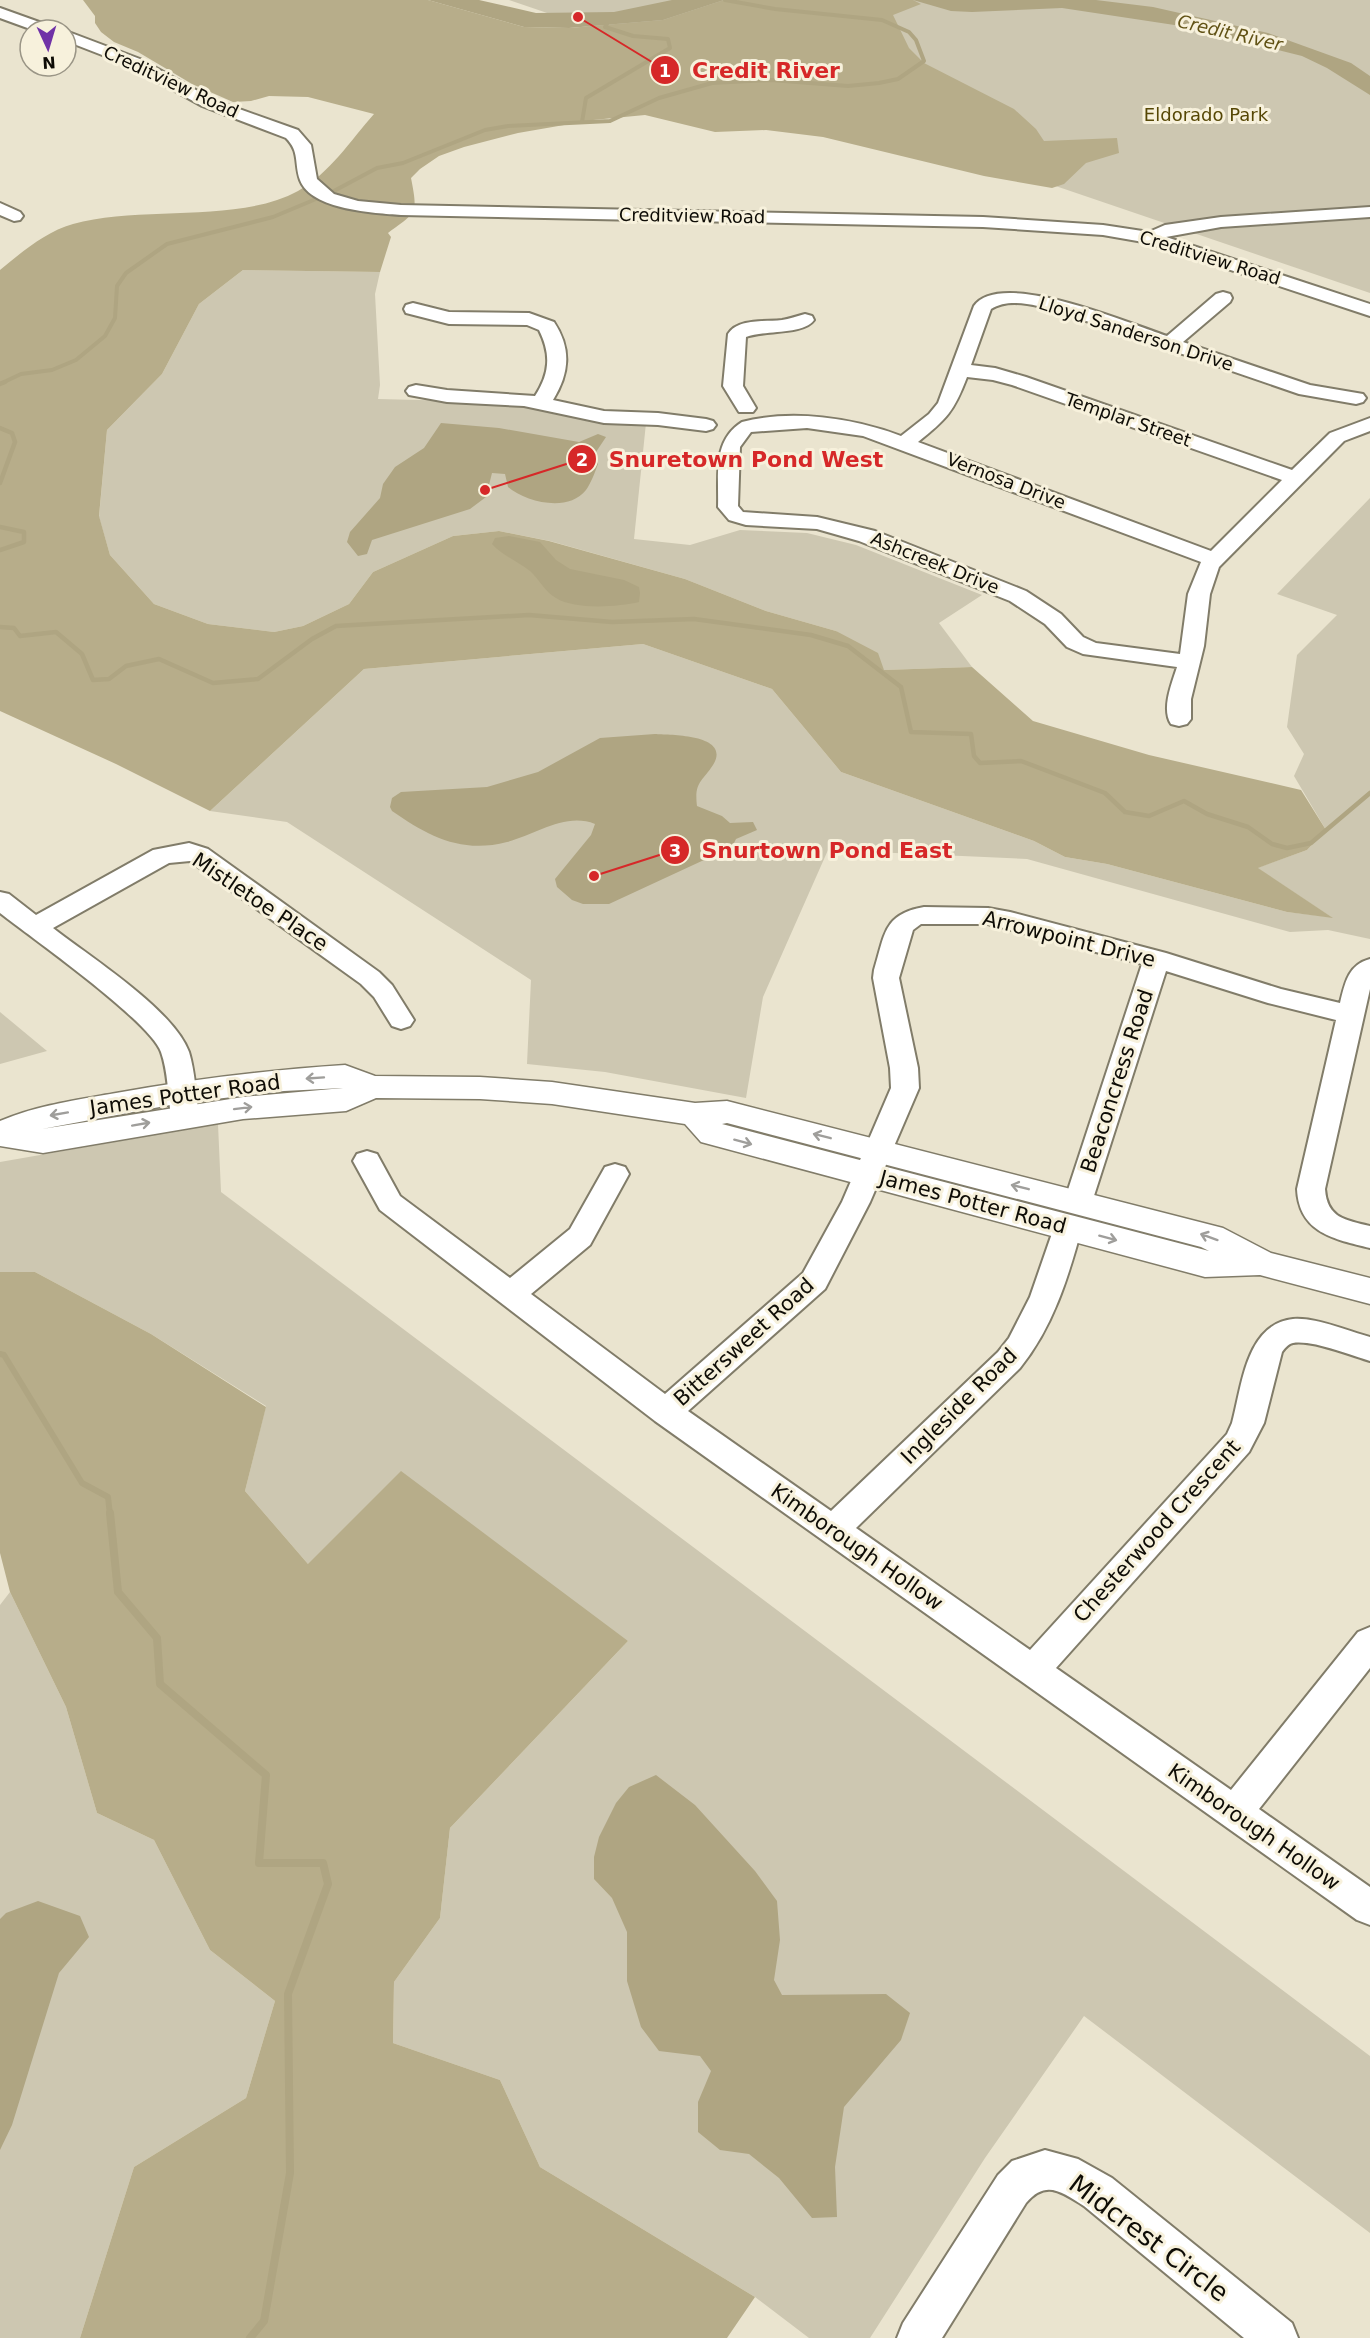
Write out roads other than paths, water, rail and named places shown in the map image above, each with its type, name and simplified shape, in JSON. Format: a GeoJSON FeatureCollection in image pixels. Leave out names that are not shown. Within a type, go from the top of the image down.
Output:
{"type":"FeatureCollection","features":[{"type":"Feature","properties":{"kind":"main road","name":"James Potter Road"},"geometry":{"type":"LineString","coordinates":[[0,1133],[43,1141],[183,1104],[243,1108],[346,1100],[371,1087],[470,1087],[552,1093],[695,1114],[713,1134],[873,1163],[1072,1215],[1205,1264],[1261,1263],[1370,1291]]}},
{"type":"Feature","properties":{"kind":"street"},"geometry":{"type":"LineString","coordinates":[[0,13],[18,19]]}},
{"type":"Feature","properties":{"kind":"street","name":"Creditview Road"},"geometry":{"type":"LineString","coordinates":[[78,41],[134,62],[208,103],[292,134],[303,145],[309,181],[313,187],[328,198],[357,206],[413,210],[1035,224],[1103,230],[1152,238],[1370,310]]}},
{"type":"Feature","properties":{"kind":"street"},"geometry":{"type":"LineString","coordinates":[[1152,238],[1165,230],[1221,222],[1370,212]]}},
{"type":"Feature","properties":{"kind":"street","name":"Lloyd Sanderson Drive"},"geometry":{"type":"LineString","coordinates":[[904,443],[945,408],[983,306],[987,302],[1003,298],[1029,299],[1057,305],[1306,390],[1364,397]]}},
{"type":"Feature","properties":{"kind":"street"},"geometry":{"type":"LineString","coordinates":[[1170,343],[1223,298]]}},
{"type":"Feature","properties":{"kind":"street"},"geometry":{"type":"LineString","coordinates":[[413,309],[449,318],[529,319],[547,326],[559,356],[560,365],[553,384],[541,403]]}},
{"type":"Feature","properties":{"kind":"street"},"geometry":{"type":"LineString","coordinates":[[730,447],[717,409],[737,334],[755,327],[784,326],[805,320]]}},
{"type":"Feature","properties":{"kind":"street","name":"Templar Street"},"geometry":{"type":"LineString","coordinates":[[960,370],[995,374],[1019,381],[1295,478]]}},
{"type":"Feature","properties":{"kind":"street","name":"Lloyd Sanderson Drive"},"geometry":{"type":"LineString","coordinates":[[1306,390],[1357,422],[1370,424]]}},
{"type":"Feature","properties":{"kind":"street"},"geometry":{"type":"LineString","coordinates":[[416,391],[447,396],[494,397],[541,403],[591,415],[658,418],[717,409],[747,419],[730,447]]}},
{"type":"Feature","properties":{"kind":"street"},"geometry":{"type":"LineString","coordinates":[[1337,437],[1343,402],[1364,397]]}},
{"type":"Feature","properties":{"kind":"street","name":"Vernosa Drive"},"geometry":{"type":"LineString","coordinates":[[717,409],[728,431],[747,419],[849,426],[904,443],[1214,559]]}},
{"type":"Feature","properties":{"kind":"street"},"geometry":{"type":"LineString","coordinates":[[1179,719],[1178,701],[1193,649],[1200,584],[1205,571],[1214,559],[1337,437],[1370,424]]}},
{"type":"Feature","properties":{"kind":"street","name":"Ashcreek Drive"},"geometry":{"type":"LineString","coordinates":[[730,447],[728,507],[736,516],[746,519],[817,523],[867,536],[1018,596],[1053,619],[1081,646],[1188,662]]}},
{"type":"Feature","properties":{"kind":"street","name":"Mistletoe Place"},"geometry":{"type":"LineString","coordinates":[[35,927],[152,861],[170,853],[189,851],[199,855],[370,978],[383,992],[401,1020]]}},
{"type":"Feature","properties":{"kind":"street"},"geometry":{"type":"LineString","coordinates":[[0,900],[140,1009],[164,1033],[175,1052],[183,1104]]}},
{"type":"Feature","properties":{"kind":"street","name":"Arrowpoint Drive"},"geometry":{"type":"LineString","coordinates":[[873,1163],[905,1088],[904,1068],[886,978],[901,926],[913,917],[936,914],[999,917],[1157,959],[1277,997],[1350,1014]]}},
{"type":"Feature","properties":{"kind":"street","name":"Beaconcress Road"},"geometry":{"type":"LineString","coordinates":[[1072,1215],[1157,959]]}},
{"type":"Feature","properties":{"kind":"street"},"geometry":{"type":"LineString","coordinates":[[1370,968],[1359,979],[1310,1201],[1315,1212],[1331,1225],[1370,1237]]}},
{"type":"Feature","properties":{"kind":"street","name":"Kimborough Hollow"},"geometry":{"type":"LineString","coordinates":[[367,1161],[390,1203],[666,1412],[1370,1908]]}},
{"type":"Feature","properties":{"kind":"street","name":"Bittersweet Road"},"geometry":{"type":"LineString","coordinates":[[666,1412],[814,1281],[856,1202],[873,1163]]}},
{"type":"Feature","properties":{"kind":"street"},"geometry":{"type":"LineString","coordinates":[[511,1294],[580,1237],[615,1174]]}},
{"type":"Feature","properties":{"kind":"street","name":"Ingleside Road"},"geometry":{"type":"LineString","coordinates":[[832,1530],[1009,1360],[1024,1342],[1042,1300],[1072,1215]]}},
{"type":"Feature","properties":{"kind":"street","name":"Chesterwood Crescent"},"geometry":{"type":"LineString","coordinates":[[1033,1670],[1238,1443],[1248,1423],[1268,1348],[1277,1337],[1293,1331],[1370,1349]]}},
{"type":"Feature","properties":{"kind":"street"},"geometry":{"type":"LineString","coordinates":[[1234,1813],[1369,1646]]}},
{"type":"Feature","properties":{"kind":"street","name":"Midcrest Circle"},"geometry":{"type":"LineString","coordinates":[[918,2338],[1012,2189],[1026,2175],[1042,2170],[1067,2172],[1098,2192],[1277,2338]]}},
{"type":"Feature","properties":{"kind":"water"},"geometry":{"type":"Polygon","coordinates":[[[428,0],[479,0],[536,13],[614,12],[672,0],[724,0],[663,20],[569,28],[524,27],[428,0]]]}},
{"type":"Feature","properties":{"kind":"water","name":"Credit River"},"geometry":{"type":"Polygon","coordinates":[[[913,0],[1096,0],[1153,7],[1268,33],[1351,63],[1370,76],[1370,95],[1327,68],[1302,56],[1181,26],[1062,8],[951,11],[913,0]]]}},
{"type":"Feature","properties":{"kind":"water"},"geometry":{"type":"Polygon","coordinates":[[[441,423],[499,428],[579,442],[598,434],[606,437],[594,455],[598,464],[591,481],[578,497],[558,503],[536,501],[508,487],[505,474],[492,473],[486,497],[470,509],[372,540],[367,554],[358,556],[347,542],[350,532],[380,498],[383,484],[395,467],[424,448],[441,423]]]}},
{"type":"Feature","properties":{"kind":"water"},"geometry":{"type":"Polygon","coordinates":[[[509,536],[540,542],[556,560],[570,569],[624,580],[639,587],[639,602],[585,606],[556,598],[530,571],[492,544],[495,538],[509,536]]]}},
{"type":"Feature","properties":{"kind":"water"},"geometry":{"type":"Polygon","coordinates":[[[655,734],[697,738],[714,747],[717,755],[698,787],[697,806],[722,816],[730,823],[753,822],[757,830],[736,839],[732,847],[609,904],[583,904],[572,900],[557,887],[555,879],[591,835],[595,824],[584,821],[561,823],[507,842],[475,846],[432,835],[405,820],[390,807],[392,798],[401,792],[487,787],[538,772],[600,738],[655,734]]]}},
{"type":"Feature","properties":{"kind":"water"},"geometry":{"type":"Polygon","coordinates":[[[656,1775],[695,1805],[755,1871],[777,1901],[780,1940],[774,1980],[782,1995],[886,1994],[910,2013],[901,2040],[844,2107],[835,2167],[837,2217],[812,2218],[779,2178],[749,2154],[720,2150],[698,2132],[698,2102],[711,2071],[700,2056],[659,2051],[641,2027],[627,1981],[627,1932],[612,1898],[594,1879],[594,1857],[599,1837],[616,1803],[629,1787],[656,1775]]]}},
{"type":"Feature","properties":{"kind":"water"},"geometry":{"type":"Polygon","coordinates":[[[38,1901],[80,1916],[89,1937],[59,1973],[12,2125],[0,2150],[0,1919],[6,1913],[38,1901]]]}},
{"type":"Feature","properties":{"kind":"waterway"},"geometry":{"type":"LineString","coordinates":[[332,192],[377,168],[403,163],[485,130],[508,126],[610,121],[659,98],[712,83],[771,80],[848,86],[879,83],[898,79],[924,61],[916,40],[909,32],[882,20],[775,9],[725,0]]}},
{"type":"Feature","properties":{"kind":"waterway"},"geometry":{"type":"LineString","coordinates":[[582,122],[586,98],[670,48],[668,39],[633,36],[605,27],[607,24]]}},
{"type":"Feature","properties":{"kind":"waterway"},"geometry":{"type":"LineString","coordinates":[[2,383],[21,374],[52,370],[76,360],[105,336],[115,318],[117,286],[126,273],[167,244],[273,217],[316,199]]}},
{"type":"Feature","properties":{"kind":"waterway"},"geometry":{"type":"LineString","coordinates":[[0,384],[5,382]]}},
{"type":"Feature","properties":{"kind":"waterway"},"geometry":{"type":"LineString","coordinates":[[0,428],[12,433],[15,442],[0,483]]}},
{"type":"Feature","properties":{"kind":"waterway"},"geometry":{"type":"LineString","coordinates":[[0,527],[24,532],[24,542],[0,550]]}},
{"type":"Feature","properties":{"kind":"waterway"},"geometry":{"type":"LineString","coordinates":[[0,627],[14,628],[20,636],[56,632],[82,654],[93,680],[109,679],[126,666],[159,659],[213,683],[258,679],[312,639],[336,626],[529,615],[612,622],[694,619],[811,635],[848,646],[901,687],[911,732],[971,734],[974,756],[980,763],[1021,761],[1105,793],[1125,812],[1149,816],[1184,801],[1207,814],[1248,827],[1272,844],[1287,848],[1311,843],[1370,793]]}},
{"type":"Feature","properties":{"kind":"waterway"},"geometry":{"type":"LineString","coordinates":[[0,1354],[4,1355],[82,1483],[108,1497],[110,1515]]}},
{"type":"Feature","properties":{"kind":"waterway"},"geometry":{"type":"LineString","coordinates":[[110,1513],[118,1592],[157,1638],[160,1684],[266,1775],[259,1863],[323,1863],[328,1884],[288,1994],[290,2173],[264,2321],[250,2338]]}},
{"type":"Feature","properties":{"kind":"place","name":"Credit River"},"geometry":{"type":"Point","coordinates":[578,17]}},
{"type":"Feature","properties":{"kind":"place","name":"Snuretown Pond West"},"geometry":{"type":"Point","coordinates":[485,490]}},
{"type":"Feature","properties":{"kind":"place","name":"Snurtown Pond East"},"geometry":{"type":"Point","coordinates":[594,876]}},
{"type":"Feature","properties":{"kind":"park label","name":"Eldorado Park"},"geometry":{"type":"Point","coordinates":[1206,115]}}]}
